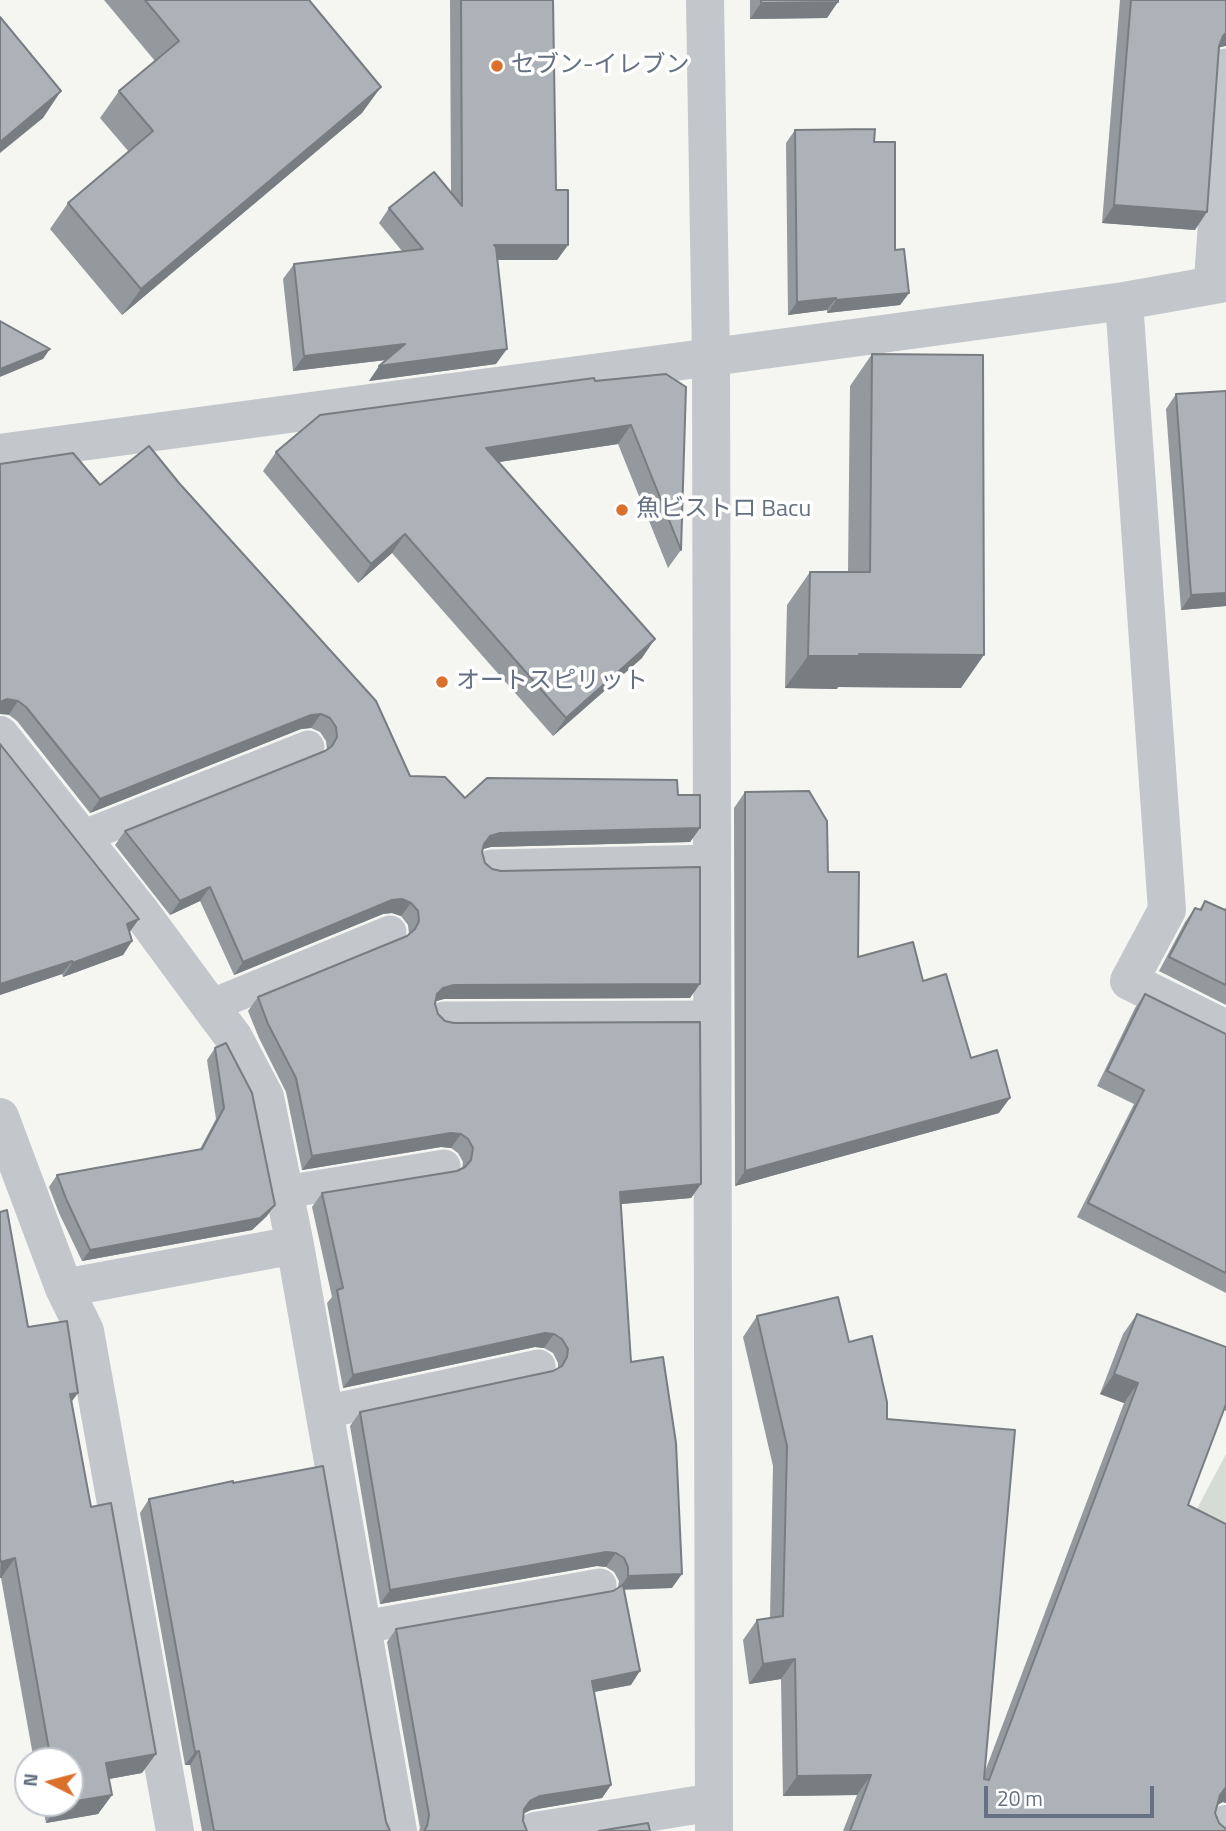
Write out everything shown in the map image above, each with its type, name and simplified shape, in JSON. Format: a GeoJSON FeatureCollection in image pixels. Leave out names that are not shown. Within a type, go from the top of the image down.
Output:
{"type":"FeatureCollection","features":[{"type":"Feature","properties":{"kind":"street"},"geometry":{"type":"LineString","coordinates":[[536,1831],[714,1816],[711,356],[705,0]]}},
{"type":"Feature","properties":{"kind":"street"},"geometry":{"type":"LineString","coordinates":[[0,453],[1124,301],[1218,284]]}},
{"type":"Feature","properties":{"kind":"street"},"geometry":{"type":"LineString","coordinates":[[1124,301],[1167,910],[1129,981],[1226,1029]]}},
{"type":"Feature","properties":{"kind":"street"},"geometry":{"type":"LineString","coordinates":[[0,735],[141,911],[234,1038],[265,1097],[295,1245],[398,1831]]}},
{"type":"Feature","properties":{"kind":"street"},"geometry":{"type":"LineString","coordinates":[[0,1117],[64,1288],[85,1331],[175,1831]]}},
{"type":"Feature","properties":{"kind":"street"},"geometry":{"type":"LineString","coordinates":[[64,1288],[295,1245]]}},
{"type":"Feature","properties":{"kind":"street"},"geometry":{"type":"LineString","coordinates":[[1223,1831],[1226,1824]]}},
{"type":"Feature","properties":{"kind":"lane"},"geometry":{"type":"LineString","coordinates":[[1218,284],[1226,65]]}},
{"type":"Feature","properties":{"kind":"lane"},"geometry":{"type":"LineString","coordinates":[[82,837],[308,747]]}},
{"type":"Feature","properties":{"kind":"lane"},"geometry":{"type":"LineString","coordinates":[[491,866],[713,861]]}},
{"type":"Feature","properties":{"kind":"lane"},"geometry":{"type":"LineString","coordinates":[[210,1006],[390,932]]}},
{"type":"Feature","properties":{"kind":"lane"},"geometry":{"type":"LineString","coordinates":[[444,1018],[713,1017]]}},
{"type":"Feature","properties":{"kind":"lane"},"geometry":{"type":"LineString","coordinates":[[285,1192],[444,1166]]}},
{"type":"Feature","properties":{"kind":"lane"},"geometry":{"type":"LineString","coordinates":[[325,1412],[539,1367]]}},
{"type":"Feature","properties":{"kind":"lane"},"geometry":{"type":"LineString","coordinates":[[362,1627],[600,1585]]}},
{"type":"Feature","properties":{"kind":"shaded area"},"geometry":{"type":"Polygon","coordinates":[[[1226,1454],[1226,1538],[1191,1520],[1226,1454]]]}},
{"type":"Feature","properties":{"kind":"building"},"geometry":{"type":"Polygon","coordinates":[[[145,0],[309,0],[381,87],[141,289],[68,203],[153,131],[119,91],[179,41],[145,0]]]}},
{"type":"Feature","properties":{"kind":"building"},"geometry":{"type":"Polygon","coordinates":[[[461,0],[553,0],[556,190],[568,190],[568,245],[494,245],[507,349],[379,366],[405,344],[304,356],[294,264],[423,249],[389,208],[434,172],[462,206],[461,0]]]}},
{"type":"Feature","properties":{"kind":"building"},"geometry":{"type":"Polygon","coordinates":[[[761,0],[838,0],[838,2],[761,3],[761,0]]]}},
{"type":"Feature","properties":{"kind":"building"},"geometry":{"type":"Polygon","coordinates":[[[1131,0],[1226,0],[1226,33],[1219,46],[1207,212],[1114,205],[1131,0]]]}},
{"type":"Feature","properties":{"kind":"building"},"geometry":{"type":"Polygon","coordinates":[[[0,17],[61,91],[0,142],[0,17]]]}},
{"type":"Feature","properties":{"kind":"building"},"geometry":{"type":"Polygon","coordinates":[[[875,129],[874,142],[895,142],[895,250],[904,249],[909,293],[797,302],[795,130],[875,129]]]}},
{"type":"Feature","properties":{"kind":"building"},"geometry":{"type":"Polygon","coordinates":[[[0,321],[50,349],[0,369],[0,321]]]}},
{"type":"Feature","properties":{"kind":"building"},"geometry":{"type":"Polygon","coordinates":[[[872,354],[983,355],[984,655],[808,656],[810,572],[870,572],[872,354]]]}},
{"type":"Feature","properties":{"kind":"building"},"geometry":{"type":"Polygon","coordinates":[[[666,374],[686,387],[681,550],[631,425],[486,448],[655,639],[566,718],[405,534],[371,564],[276,452],[320,415],[594,378],[595,381],[666,374]]]}},
{"type":"Feature","properties":{"kind":"building"},"geometry":{"type":"Polygon","coordinates":[[[1226,391],[1226,593],[1191,595],[1176,394],[1226,391]]]}},
{"type":"Feature","properties":{"kind":"building"},"geometry":{"type":"Polygon","coordinates":[[[149,446],[179,483],[376,701],[410,776],[445,777],[465,798],[487,778],[677,780],[678,795],[700,795],[700,828],[500,833],[490,836],[482,852],[485,863],[492,869],[501,871],[700,867],[700,984],[454,985],[443,988],[437,994],[435,1004],[438,1014],[445,1021],[454,1023],[700,1022],[701,1184],[620,1192],[631,1362],[663,1357],[676,1443],[682,1574],[628,1576],[624,1558],[616,1553],[606,1552],[390,1590],[360,1412],[553,1371],[562,1366],[568,1349],[562,1339],[545,1333],[353,1375],[337,1290],[343,1288],[322,1193],[457,1171],[471,1160],[473,1148],[461,1134],[451,1133],[312,1156],[296,1078],[268,1024],[258,997],[407,936],[419,921],[418,911],[411,903],[402,899],[392,900],[243,962],[210,887],[180,901],[125,831],[325,751],[337,737],[336,727],[330,718],[321,714],[311,715],[100,799],[26,707],[18,701],[7,699],[0,702],[0,464],[73,453],[100,485],[149,446]]]}},
{"type":"Feature","properties":{"kind":"building"},"geometry":{"type":"Polygon","coordinates":[[[0,744],[139,919],[127,924],[132,941],[72,963],[0,984],[0,744]]]}},
{"type":"Feature","properties":{"kind":"building"},"geometry":{"type":"Polygon","coordinates":[[[809,791],[827,821],[828,872],[859,872],[858,957],[913,942],[923,981],[946,974],[971,1058],[997,1050],[1010,1098],[745,1171],[745,792],[809,791]]]}},
{"type":"Feature","properties":{"kind":"building"},"geometry":{"type":"Polygon","coordinates":[[[1205,901],[1226,909],[1226,985],[1169,957],[1195,908],[1201,910],[1205,901]]]}},
{"type":"Feature","properties":{"kind":"building"},"geometry":{"type":"Polygon","coordinates":[[[1145,994],[1226,1034],[1226,1273],[1088,1203],[1144,1090],[1107,1071],[1145,994]]]}},
{"type":"Feature","properties":{"kind":"building"},"geometry":{"type":"Polygon","coordinates":[[[226,1043],[252,1093],[275,1205],[260,1218],[90,1250],[57,1175],[202,1149],[224,1108],[215,1048],[226,1043]]]}},
{"type":"Feature","properties":{"kind":"building"},"geometry":{"type":"Polygon","coordinates":[[[7,1210],[28,1327],[67,1321],[78,1393],[70,1394],[91,1507],[111,1503],[156,1754],[106,1763],[112,1795],[84,1800],[84,1747],[49,1747],[15,1558],[1,1562],[0,1558],[0,1212],[7,1210]]]}},
{"type":"Feature","properties":{"kind":"building"},"geometry":{"type":"Polygon","coordinates":[[[838,1297],[849,1342],[872,1336],[887,1402],[887,1419],[1015,1430],[984,1779],[989,1780],[1138,1383],[1114,1374],[1137,1314],[1226,1347],[1226,1404],[1188,1505],[1226,1524],[1226,1787],[1220,1795],[1215,1813],[1226,1831],[850,1831],[871,1775],[797,1776],[795,1659],[763,1664],[757,1620],[783,1616],[787,1446],[757,1316],[838,1297]]]}},
{"type":"Feature","properties":{"kind":"building"},"geometry":{"type":"Polygon","coordinates":[[[323,1466],[386,1822],[390,1831],[214,1831],[199,1751],[195,1752],[149,1499],[323,1466]]]}},
{"type":"Feature","properties":{"kind":"building"},"geometry":{"type":"Polygon","coordinates":[[[623,1585],[640,1671],[592,1681],[611,1785],[540,1796],[530,1801],[524,1809],[523,1821],[527,1831],[424,1831],[429,1815],[396,1629],[613,1591],[623,1585]]]}},
{"type":"Feature","properties":{"kind":"building"},"geometry":{"type":"Polygon","coordinates":[[[648,1823],[650,1831],[599,1831],[648,1823]]]}},
{"type":"Feature","properties":{"kind":"place","name":"セブン-イレブン"},"geometry":{"type":"Point","coordinates":[497,66]}},
{"type":"Feature","properties":{"kind":"place","name":"魚ビストロ Bacu"},"geometry":{"type":"Point","coordinates":[622,510]}},
{"type":"Feature","properties":{"kind":"place","name":"オートスピリット"},"geometry":{"type":"Point","coordinates":[442,682]}}]}
